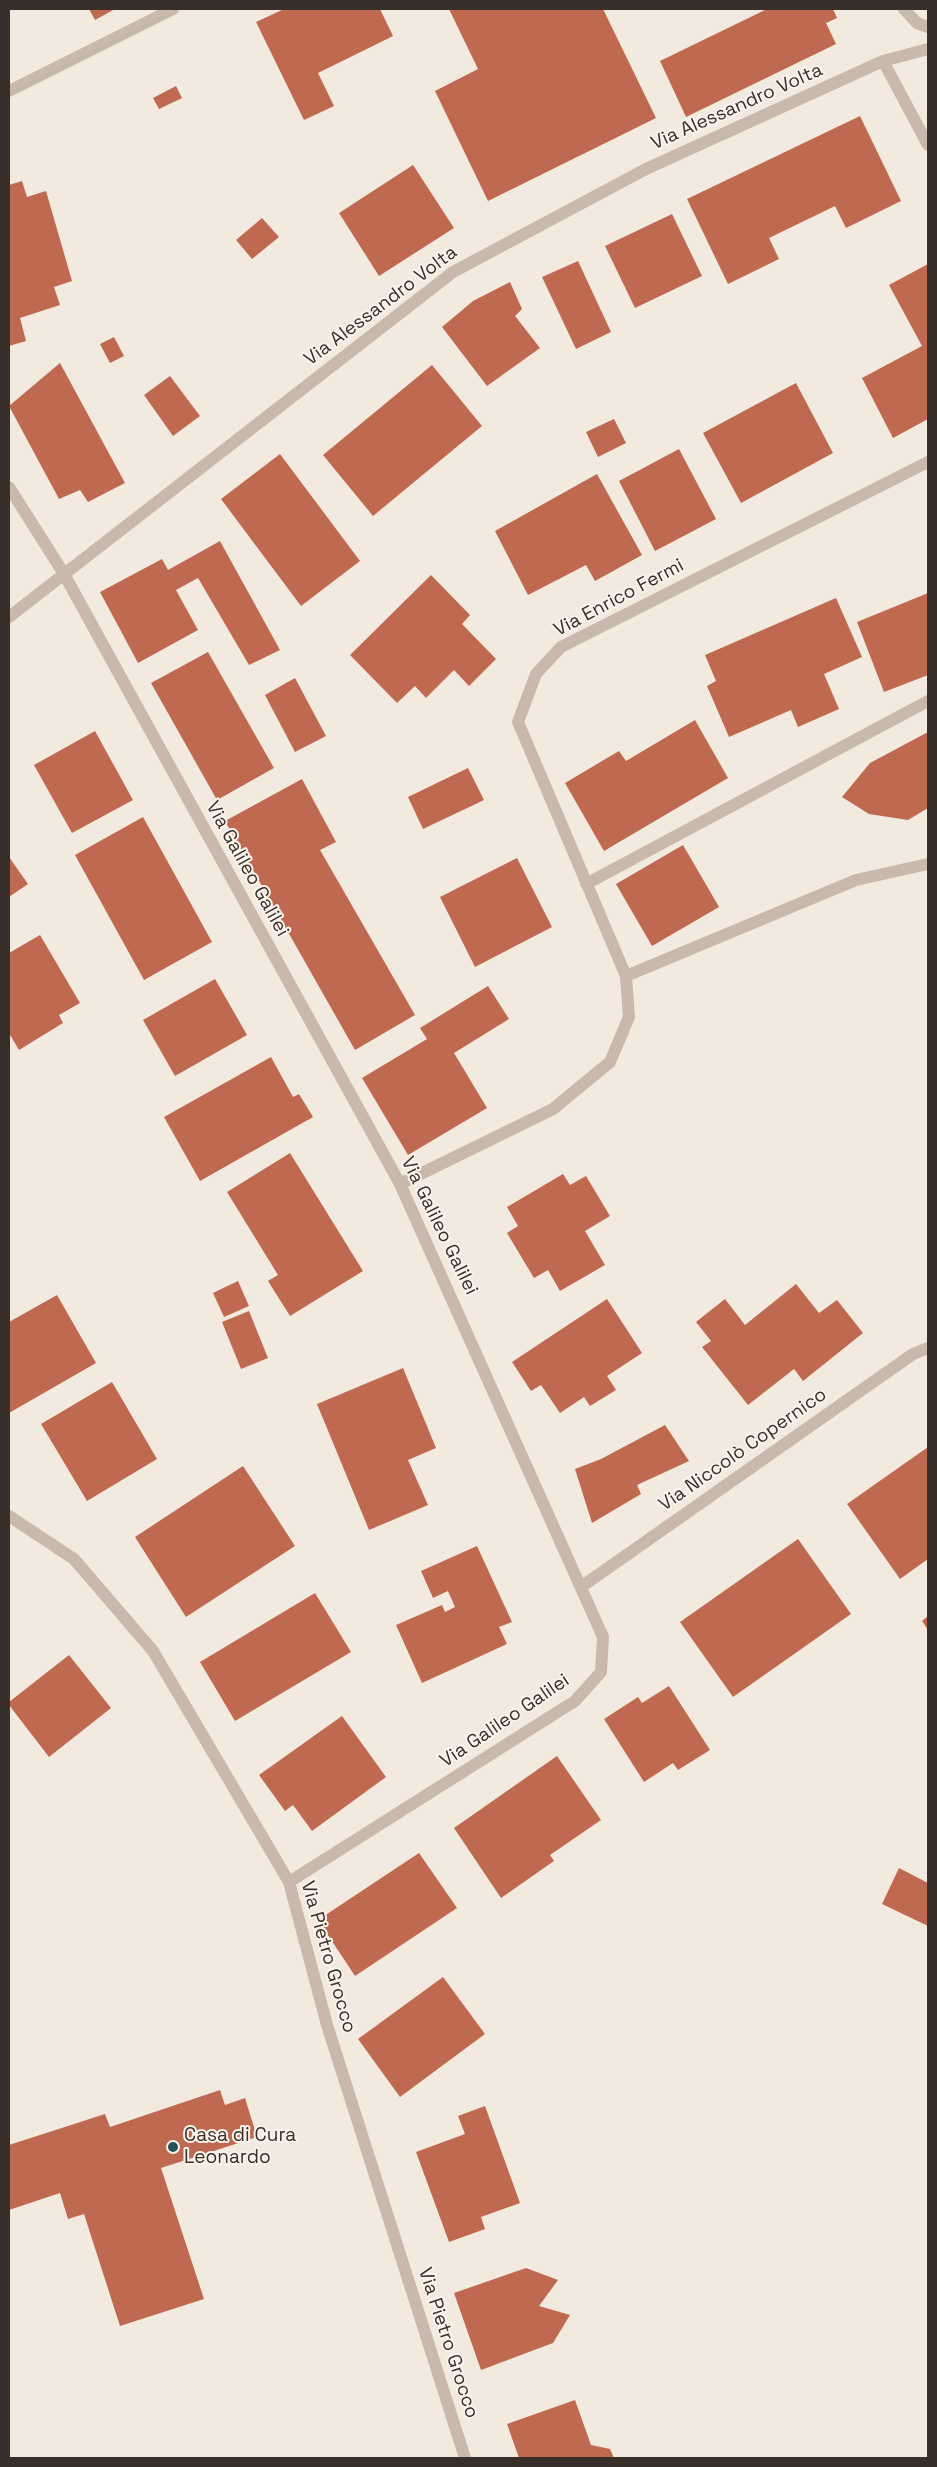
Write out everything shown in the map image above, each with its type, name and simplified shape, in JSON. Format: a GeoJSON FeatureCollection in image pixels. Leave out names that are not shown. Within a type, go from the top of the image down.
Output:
{"type":"FeatureCollection","features":[{"type":"Feature","properties":{"kind":"street"},"geometry":{"type":"LineString","coordinates":[[9,91],[173,9]]}},
{"type":"Feature","properties":{"kind":"street"},"geometry":{"type":"LineString","coordinates":[[904,9],[917,23],[928,27]]}},
{"type":"Feature","properties":{"kind":"street","name":"Via Alessandro Volta"},"geometry":{"type":"LineString","coordinates":[[9,617],[453,272],[646,169],[883,61],[928,49]]}},
{"type":"Feature","properties":{"kind":"street"},"geometry":{"type":"LineString","coordinates":[[883,61],[928,145]]}},
{"type":"Feature","properties":{"kind":"street","name":"Via Enrico Fermi"},"geometry":{"type":"LineString","coordinates":[[400,1184],[553,1109],[610,1062],[629,1017],[626,976],[518,722],[536,674],[561,647],[928,462]]}},
{"type":"Feature","properties":{"kind":"street","name":"Via Galileo Galilei"},"geometry":{"type":"LineString","coordinates":[[9,487],[64,574],[400,1184],[603,1637],[601,1672],[575,1701],[289,1882]]}},
{"type":"Feature","properties":{"kind":"street"},"geometry":{"type":"LineString","coordinates":[[586,884],[928,701]]}},
{"type":"Feature","properties":{"kind":"street"},"geometry":{"type":"LineString","coordinates":[[626,976],[856,880],[928,864]]}},
{"type":"Feature","properties":{"kind":"street","name":"Via Niccolò Copernico"},"geometry":{"type":"LineString","coordinates":[[581,1587],[913,1354],[928,1348]]}},
{"type":"Feature","properties":{"kind":"street","name":"Via Pietro Grocco"},"geometry":{"type":"LineString","coordinates":[[9,1516],[74,1559],[153,1651],[289,1882],[327,2025],[465,2458]]}},
{"type":"Feature","properties":{"kind":"building"},"geometry":{"type":"Polygon","coordinates":[[[89,9],[115,9],[95,20],[89,9]]]}},
{"type":"Feature","properties":{"kind":"building"},"geometry":{"type":"Polygon","coordinates":[[[284,9],[380,9],[393,36],[318,73],[334,106],[304,120],[256,22],[284,9]]]}},
{"type":"Feature","properties":{"kind":"building"},"geometry":{"type":"Polygon","coordinates":[[[449,9],[603,9],[656,118],[488,201],[435,91],[478,69],[449,9]]]}},
{"type":"Feature","properties":{"kind":"building"},"geometry":{"type":"Polygon","coordinates":[[[767,9],[833,9],[837,18],[826,23],[836,44],[686,117],[660,61],[767,9]]]}},
{"type":"Feature","properties":{"kind":"building"},"geometry":{"type":"Polygon","coordinates":[[[176,86],[182,98],[159,109],[153,98],[176,86]]]}},
{"type":"Feature","properties":{"kind":"building"},"geometry":{"type":"Polygon","coordinates":[[[860,116],[901,201],[846,228],[835,206],[769,238],[779,259],[728,284],[687,199],[860,116]]]}},
{"type":"Feature","properties":{"kind":"building"},"geometry":{"type":"Polygon","coordinates":[[[413,165],[454,228],[379,276],[339,213],[413,165]]]}},
{"type":"Feature","properties":{"kind":"building"},"geometry":{"type":"Polygon","coordinates":[[[22,181],[27,197],[46,191],[72,281],[54,287],[60,305],[20,318],[26,341],[9,346],[9,185],[22,181]]]}},
{"type":"Feature","properties":{"kind":"building"},"geometry":{"type":"Polygon","coordinates":[[[672,214],[702,276],[635,308],[605,246],[672,214]]]}},
{"type":"Feature","properties":{"kind":"building"},"geometry":{"type":"Polygon","coordinates":[[[262,218],[279,237],[252,259],[236,240],[262,218]]]}},
{"type":"Feature","properties":{"kind":"building"},"geometry":{"type":"Polygon","coordinates":[[[578,261],[611,332],[576,349],[542,277],[578,261]]]}},
{"type":"Feature","properties":{"kind":"building"},"geometry":{"type":"Polygon","coordinates":[[[928,264],[928,419],[893,438],[862,378],[922,346],[889,285],[928,264]]]}},
{"type":"Feature","properties":{"kind":"building"},"geometry":{"type":"Polygon","coordinates":[[[510,282],[522,309],[515,316],[540,348],[487,386],[442,327],[473,301],[510,282]]]}},
{"type":"Feature","properties":{"kind":"building"},"geometry":{"type":"Polygon","coordinates":[[[114,337],[124,356],[110,363],[100,344],[114,337]]]}},
{"type":"Feature","properties":{"kind":"building"},"geometry":{"type":"Polygon","coordinates":[[[60,363],[125,483],[88,502],[80,490],[59,499],[9,406],[60,363]]]}},
{"type":"Feature","properties":{"kind":"building"},"geometry":{"type":"Polygon","coordinates":[[[432,365],[482,426],[373,516],[323,455],[432,365]]]}},
{"type":"Feature","properties":{"kind":"building"},"geometry":{"type":"Polygon","coordinates":[[[170,376],[200,416],[173,436],[144,395],[170,376]]]}},
{"type":"Feature","properties":{"kind":"building"},"geometry":{"type":"Polygon","coordinates":[[[796,383],[833,453],[741,503],[703,433],[796,383]]]}},
{"type":"Feature","properties":{"kind":"building"},"geometry":{"type":"Polygon","coordinates":[[[614,419],[626,443],[598,457],[586,432],[614,419]]]}},
{"type":"Feature","properties":{"kind":"building"},"geometry":{"type":"Polygon","coordinates":[[[679,449],[716,519],[655,551],[619,481],[679,449]]]}},
{"type":"Feature","properties":{"kind":"building"},"geometry":{"type":"Polygon","coordinates":[[[280,454],[360,561],[301,606],[221,499],[280,454]]]}},
{"type":"Feature","properties":{"kind":"building"},"geometry":{"type":"Polygon","coordinates":[[[597,474],[642,555],[595,581],[586,565],[528,595],[495,531],[597,474]]]}},
{"type":"Feature","properties":{"kind":"building"},"geometry":{"type":"Polygon","coordinates":[[[220,541],[280,650],[249,665],[198,578],[176,590],[198,630],[138,663],[100,592],[162,559],[168,570],[220,541]]]}},
{"type":"Feature","properties":{"kind":"building"},"geometry":{"type":"Polygon","coordinates":[[[431,575],[470,615],[462,624],[496,659],[469,686],[454,670],[426,698],[415,686],[397,703],[350,655],[431,575]]]}},
{"type":"Feature","properties":{"kind":"building"},"geometry":{"type":"Polygon","coordinates":[[[928,593],[928,675],[884,692],[857,622],[928,593]]]}},
{"type":"Feature","properties":{"kind":"building"},"geometry":{"type":"Polygon","coordinates":[[[836,598],[862,657],[824,674],[839,709],[798,727],[791,710],[729,737],[707,686],[716,681],[705,655],[836,598]]]}},
{"type":"Feature","properties":{"kind":"building"},"geometry":{"type":"Polygon","coordinates":[[[208,652],[274,768],[217,800],[151,683],[208,652]]]}},
{"type":"Feature","properties":{"kind":"building"},"geometry":{"type":"Polygon","coordinates":[[[295,678],[326,736],[295,752],[265,695],[295,678]]]}},
{"type":"Feature","properties":{"kind":"building"},"geometry":{"type":"Polygon","coordinates":[[[695,720],[728,778],[604,851],[565,783],[619,751],[626,761],[695,720]]]}},
{"type":"Feature","properties":{"kind":"building"},"geometry":{"type":"Polygon","coordinates":[[[95,731],[133,800],[72,833],[34,765],[95,731]]]}},
{"type":"Feature","properties":{"kind":"building"},"geometry":{"type":"Polygon","coordinates":[[[928,732],[928,808],[908,820],[869,814],[842,797],[870,763],[928,732]]]}},
{"type":"Feature","properties":{"kind":"building"},"geometry":{"type":"Polygon","coordinates":[[[468,768],[484,800],[423,829],[408,797],[468,768]]]}},
{"type":"Feature","properties":{"kind":"building"},"geometry":{"type":"Polygon","coordinates":[[[302,779],[336,842],[320,850],[415,1015],[355,1050],[225,821],[302,779]]]}},
{"type":"Feature","properties":{"kind":"building"},"geometry":{"type":"Polygon","coordinates":[[[143,817],[212,942],[144,980],[75,855],[143,817]]]}},
{"type":"Feature","properties":{"kind":"building"},"geometry":{"type":"Polygon","coordinates":[[[683,845],[719,907],[652,946],[616,884],[683,845]]]}},
{"type":"Feature","properties":{"kind":"building"},"geometry":{"type":"Polygon","coordinates":[[[9,857],[28,884],[9,897],[9,857]]]}},
{"type":"Feature","properties":{"kind":"building"},"geometry":{"type":"Polygon","coordinates":[[[517,858],[552,927],[475,967],[440,897],[517,858]]]}},
{"type":"Feature","properties":{"kind":"building"},"geometry":{"type":"Polygon","coordinates":[[[40,935],[80,1003],[59,1015],[63,1023],[19,1050],[9,1033],[9,953],[40,935]]]}},
{"type":"Feature","properties":{"kind":"building"},"geometry":{"type":"Polygon","coordinates":[[[215,979],[247,1035],[175,1076],[143,1020],[215,979]]]}},
{"type":"Feature","properties":{"kind":"building"},"geometry":{"type":"Polygon","coordinates":[[[488,986],[509,1019],[454,1053],[487,1108],[408,1155],[362,1078],[427,1039],[420,1028],[488,986]]]}},
{"type":"Feature","properties":{"kind":"building"},"geometry":{"type":"Polygon","coordinates":[[[271,1057],[293,1097],[299,1094],[313,1117],[200,1181],[164,1117],[271,1057]]]}},
{"type":"Feature","properties":{"kind":"building"},"geometry":{"type":"Polygon","coordinates":[[[290,1153],[363,1271],[290,1316],[268,1281],[278,1275],[227,1192],[290,1153]]]}},
{"type":"Feature","properties":{"kind":"building"},"geometry":{"type":"Polygon","coordinates":[[[563,1174],[570,1185],[586,1176],[610,1216],[585,1231],[605,1265],[560,1291],[548,1270],[534,1278],[507,1233],[518,1226],[507,1207],[563,1174]]]}},
{"type":"Feature","properties":{"kind":"building"},"geometry":{"type":"Polygon","coordinates":[[[238,1281],[249,1306],[224,1317],[213,1293],[238,1281]]]}},
{"type":"Feature","properties":{"kind":"building"},"geometry":{"type":"Polygon","coordinates":[[[796,1284],[819,1313],[837,1300],[863,1333],[803,1381],[794,1369],[748,1405],[702,1347],[711,1341],[696,1322],[725,1299],[745,1325],[796,1284]]]}},
{"type":"Feature","properties":{"kind":"building"},"geometry":{"type":"Polygon","coordinates":[[[57,1295],[96,1363],[9,1413],[9,1322],[57,1295]]]}},
{"type":"Feature","properties":{"kind":"building"},"geometry":{"type":"Polygon","coordinates":[[[607,1299],[642,1353],[607,1376],[616,1390],[590,1406],[584,1397],[560,1413],[541,1385],[531,1391],[512,1362],[607,1299]]]}},
{"type":"Feature","properties":{"kind":"building"},"geometry":{"type":"Polygon","coordinates":[[[249,1311],[268,1358],[241,1369],[222,1322],[249,1311]]]}},
{"type":"Feature","properties":{"kind":"building"},"geometry":{"type":"Polygon","coordinates":[[[403,1368],[436,1448],[408,1460],[428,1505],[369,1530],[317,1404],[403,1368]]]}},
{"type":"Feature","properties":{"kind":"building"},"geometry":{"type":"Polygon","coordinates":[[[112,1382],[157,1459],[87,1501],[41,1424],[112,1382]]]}},
{"type":"Feature","properties":{"kind":"building"},"geometry":{"type":"Polygon","coordinates":[[[665,1425],[689,1461],[637,1485],[641,1494],[592,1523],[575,1469],[601,1459],[665,1425]]]}},
{"type":"Feature","properties":{"kind":"building"},"geometry":{"type":"Polygon","coordinates":[[[928,1447],[928,1559],[900,1579],[847,1504],[928,1447]]]}},
{"type":"Feature","properties":{"kind":"building"},"geometry":{"type":"Polygon","coordinates":[[[243,1466],[295,1546],[186,1617],[135,1537],[243,1466]]]}},
{"type":"Feature","properties":{"kind":"building"},"geometry":{"type":"Polygon","coordinates":[[[798,1539],[851,1614],[733,1697],[680,1622],[798,1539]]]}},
{"type":"Feature","properties":{"kind":"building"},"geometry":{"type":"Polygon","coordinates":[[[477,1546],[512,1622],[499,1627],[507,1644],[422,1683],[396,1625],[442,1605],[445,1612],[455,1607],[448,1591],[433,1598],[421,1571],[477,1546]]]}},
{"type":"Feature","properties":{"kind":"building"},"geometry":{"type":"Polygon","coordinates":[[[315,1593],[351,1652],[235,1721],[200,1662],[315,1593]]]}},
{"type":"Feature","properties":{"kind":"building"},"geometry":{"type":"Polygon","coordinates":[[[928,1616],[928,1630],[922,1621],[928,1616]]]}},
{"type":"Feature","properties":{"kind":"building"},"geometry":{"type":"Polygon","coordinates":[[[69,1655],[111,1708],[49,1757],[9,1705],[9,1702],[69,1655]]]}},
{"type":"Feature","properties":{"kind":"building"},"geometry":{"type":"Polygon","coordinates":[[[669,1686],[710,1750],[678,1770],[673,1763],[644,1782],[604,1719],[638,1697],[642,1703],[669,1686]]]}},
{"type":"Feature","properties":{"kind":"building"},"geometry":{"type":"Polygon","coordinates":[[[342,1716],[386,1777],[312,1831],[293,1805],[285,1811],[259,1775],[342,1716]]]}},
{"type":"Feature","properties":{"kind":"building"},"geometry":{"type":"Polygon","coordinates":[[[557,1756],[601,1820],[550,1855],[554,1861],[501,1898],[454,1828],[557,1756]]]}},
{"type":"Feature","properties":{"kind":"building"},"geometry":{"type":"Polygon","coordinates":[[[419,1853],[457,1908],[355,1976],[318,1920],[419,1853]]]}},
{"type":"Feature","properties":{"kind":"building"},"geometry":{"type":"Polygon","coordinates":[[[899,1868],[928,1883],[928,1926],[882,1904],[899,1868]]]}},
{"type":"Feature","properties":{"kind":"building"},"geometry":{"type":"Polygon","coordinates":[[[443,1977],[485,2034],[400,2097],[358,2039],[443,1977]]]}},
{"type":"Feature","properties":{"kind":"building"},"geometry":{"type":"Polygon","coordinates":[[[220,2090],[225,2105],[245,2098],[257,2137],[161,2168],[204,2299],[120,2326],[84,2214],[68,2219],[60,2193],[9,2210],[9,2145],[105,2114],[110,2127],[220,2090]]]}},
{"type":"Feature","properties":{"kind":"building"},"geometry":{"type":"Polygon","coordinates":[[[485,2106],[520,2203],[481,2217],[485,2229],[449,2242],[416,2152],[465,2134],[458,2116],[485,2106]]]}},
{"type":"Feature","properties":{"kind":"building"},"geometry":{"type":"Polygon","coordinates":[[[526,2268],[558,2280],[539,2306],[570,2315],[553,2343],[481,2370],[454,2293],[526,2268]]]}},
{"type":"Feature","properties":{"kind":"building"},"geometry":{"type":"Polygon","coordinates":[[[575,2400],[591,2445],[610,2449],[614,2458],[519,2458],[507,2424],[575,2400]]]}},
{"type":"Feature","properties":{"kind":"place","name":"Casa di Cura Leonardo"},"geometry":{"type":"Point","coordinates":[173,2147]}}]}
